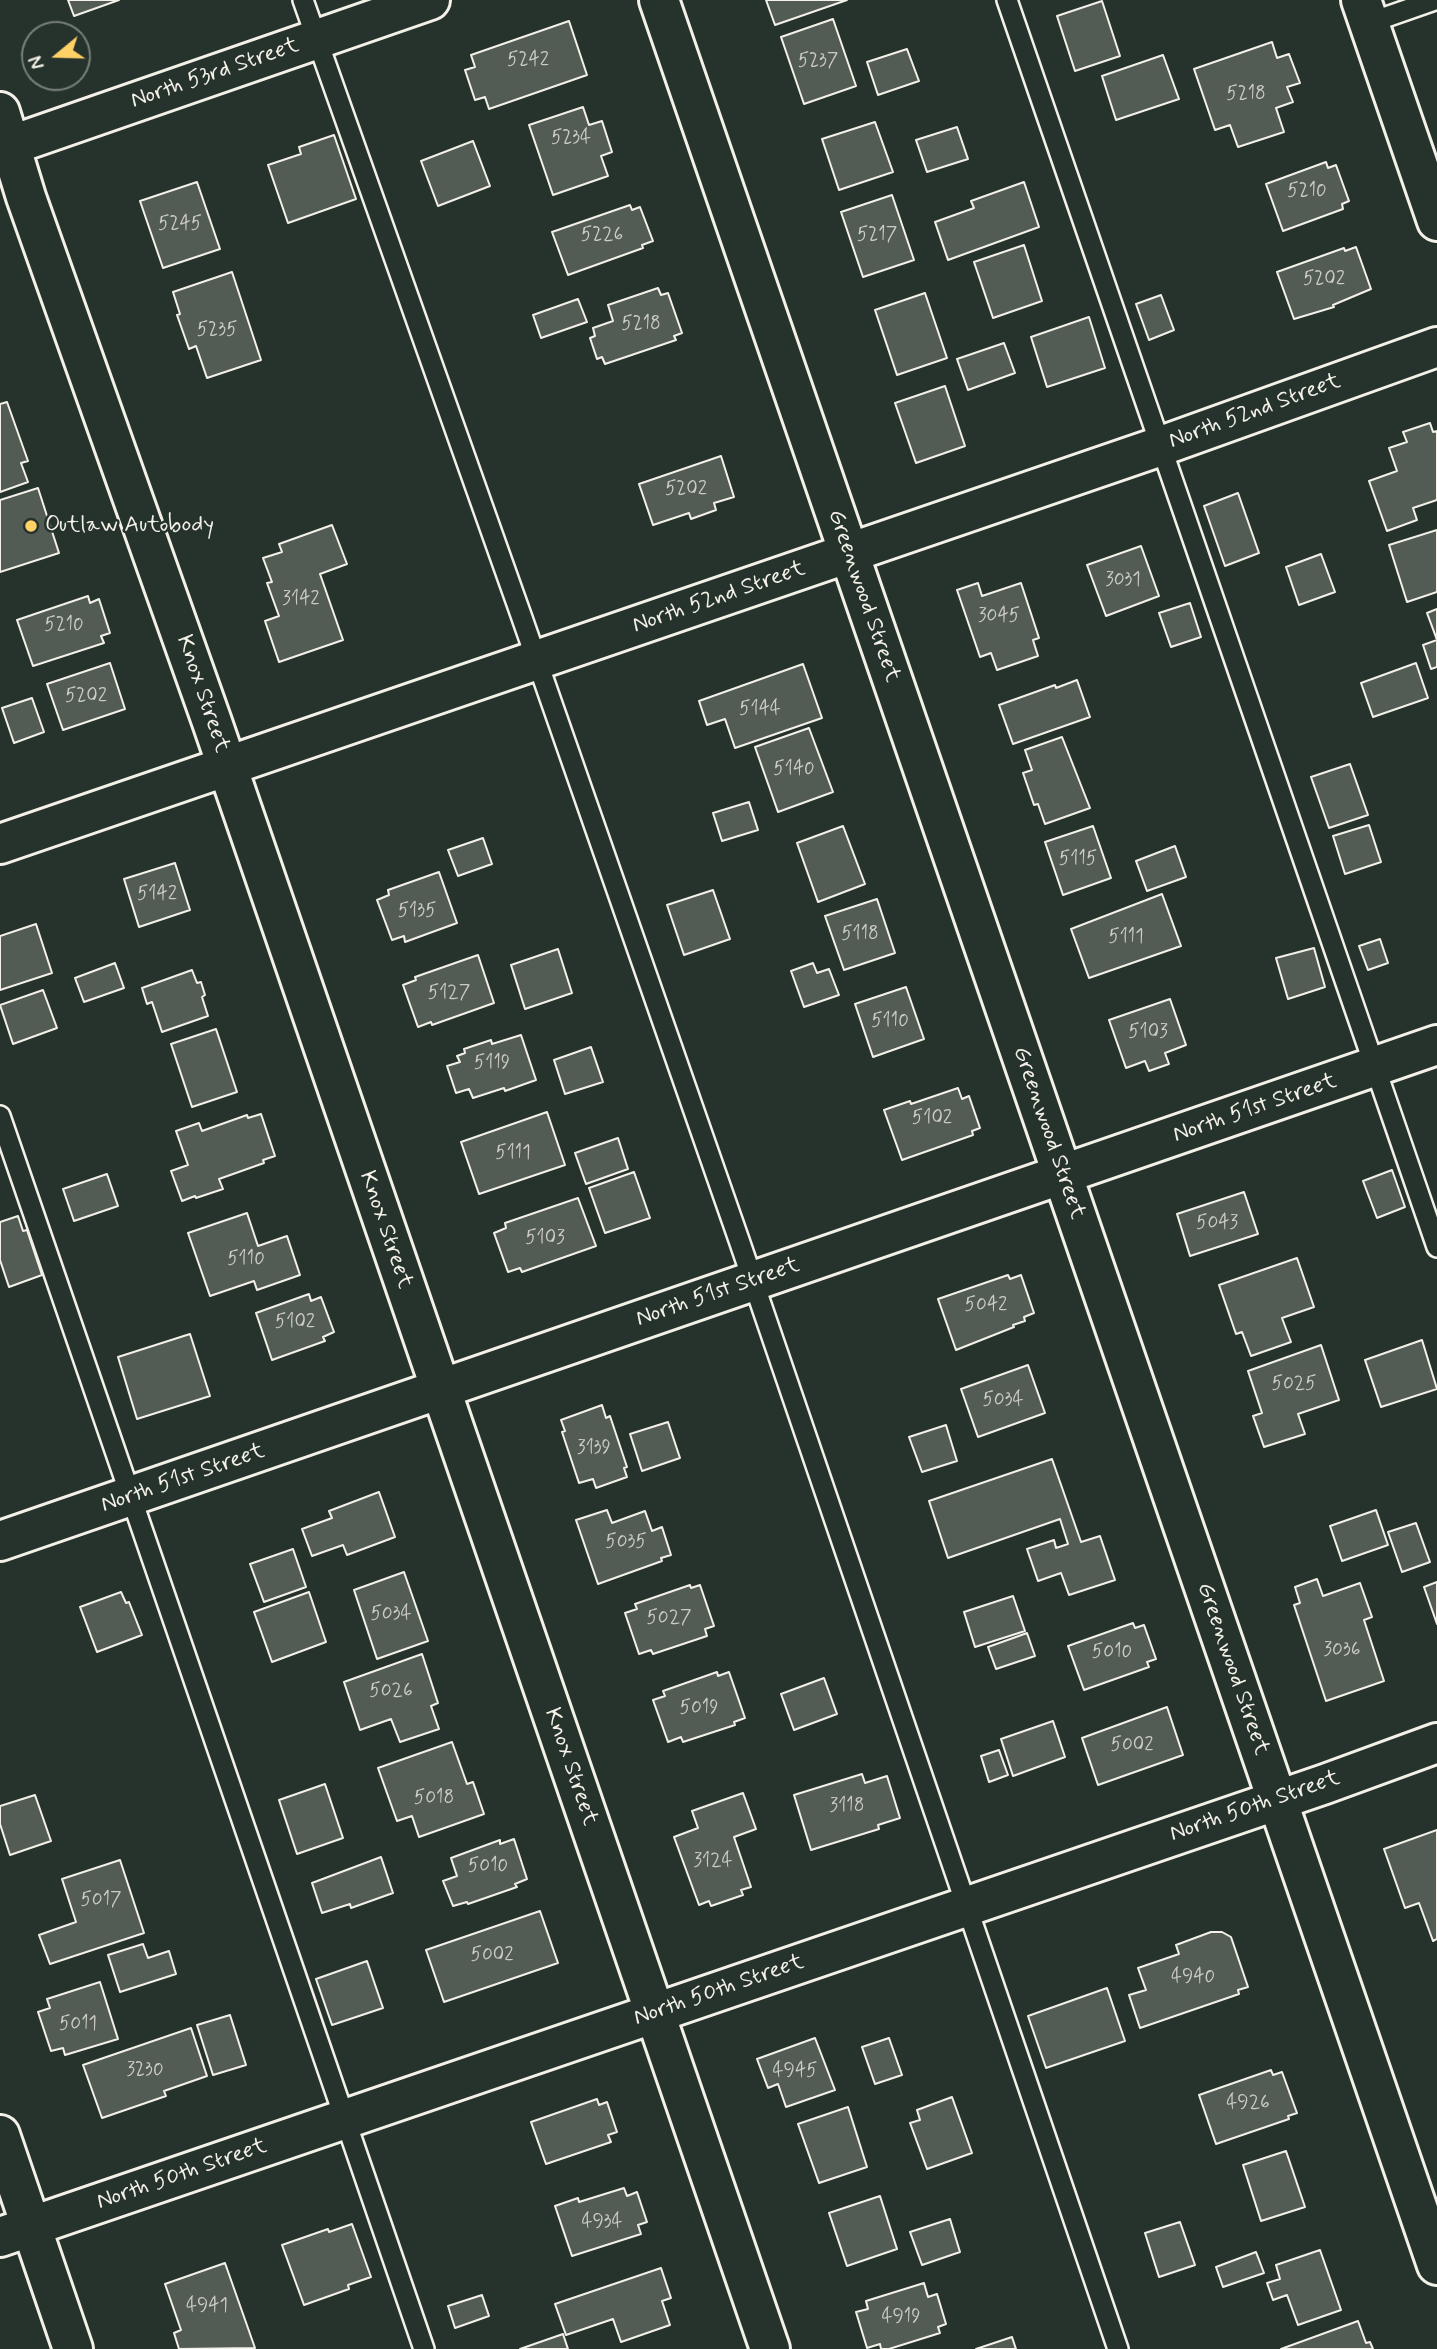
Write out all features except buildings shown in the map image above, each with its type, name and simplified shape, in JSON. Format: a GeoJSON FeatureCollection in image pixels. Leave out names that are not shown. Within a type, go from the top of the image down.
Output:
{"type":"FeatureCollection","features":[{"type":"Feature","properties":{"kind":"street","name":"North 53rd Street"},"geometry":{"type":"LineString","coordinates":[[4,135],[430,0]]}},
{"type":"Feature","properties":{"kind":"street","name":"Greenwood Street"},"geometry":{"type":"LineString","coordinates":[[659,0],[1437,2265]]}},
{"type":"Feature","properties":{"kind":"street"},"geometry":{"type":"LineString","coordinates":[[1365,12],[1437,221]]}},
{"type":"Feature","properties":{"kind":"street","name":"Knox Street"},"geometry":{"type":"LineString","coordinates":[[4,135],[228,768],[770,2349]]}},
{"type":"Feature","properties":{"kind":"street","name":"North 52nd Street"},"geometry":{"type":"LineString","coordinates":[[0,844],[1161,446],[1437,347]]}},
{"type":"Feature","properties":{"kind":"street","name":"North 51st Street"},"geometry":{"type":"LineString","coordinates":[[0,1541],[1437,1045]]}},
{"type":"Feature","properties":{"kind":"street","name":"North 50th Street"},"geometry":{"type":"LineString","coordinates":[[16,2232],[1278,1800],[1437,1743]]}},
{"type":"Feature","properties":{"kind":"street"},"geometry":{"type":"LineString","coordinates":[[0,2135],[16,2232],[74,2349]]}},
{"type":"Feature","properties":{"kind":"lane"},"geometry":{"type":"LineString","coordinates":[[303,0],[753,1281],[1118,2349]]}},
{"type":"Feature","properties":{"kind":"lane"},"geometry":{"type":"LineString","coordinates":[[1007,0],[1437,1247]]}},
{"type":"Feature","properties":{"kind":"lane"},"geometry":{"type":"LineString","coordinates":[[1365,12],[1436,0]]}},
{"type":"Feature","properties":{"kind":"lane"},"geometry":{"type":"LineString","coordinates":[[0,1116],[424,2349]]}},
{"type":"Feature","properties":{"kind":"place","name":"Outlaw Autobody"},"geometry":{"type":"Point","coordinates":[31,526]}}]}
